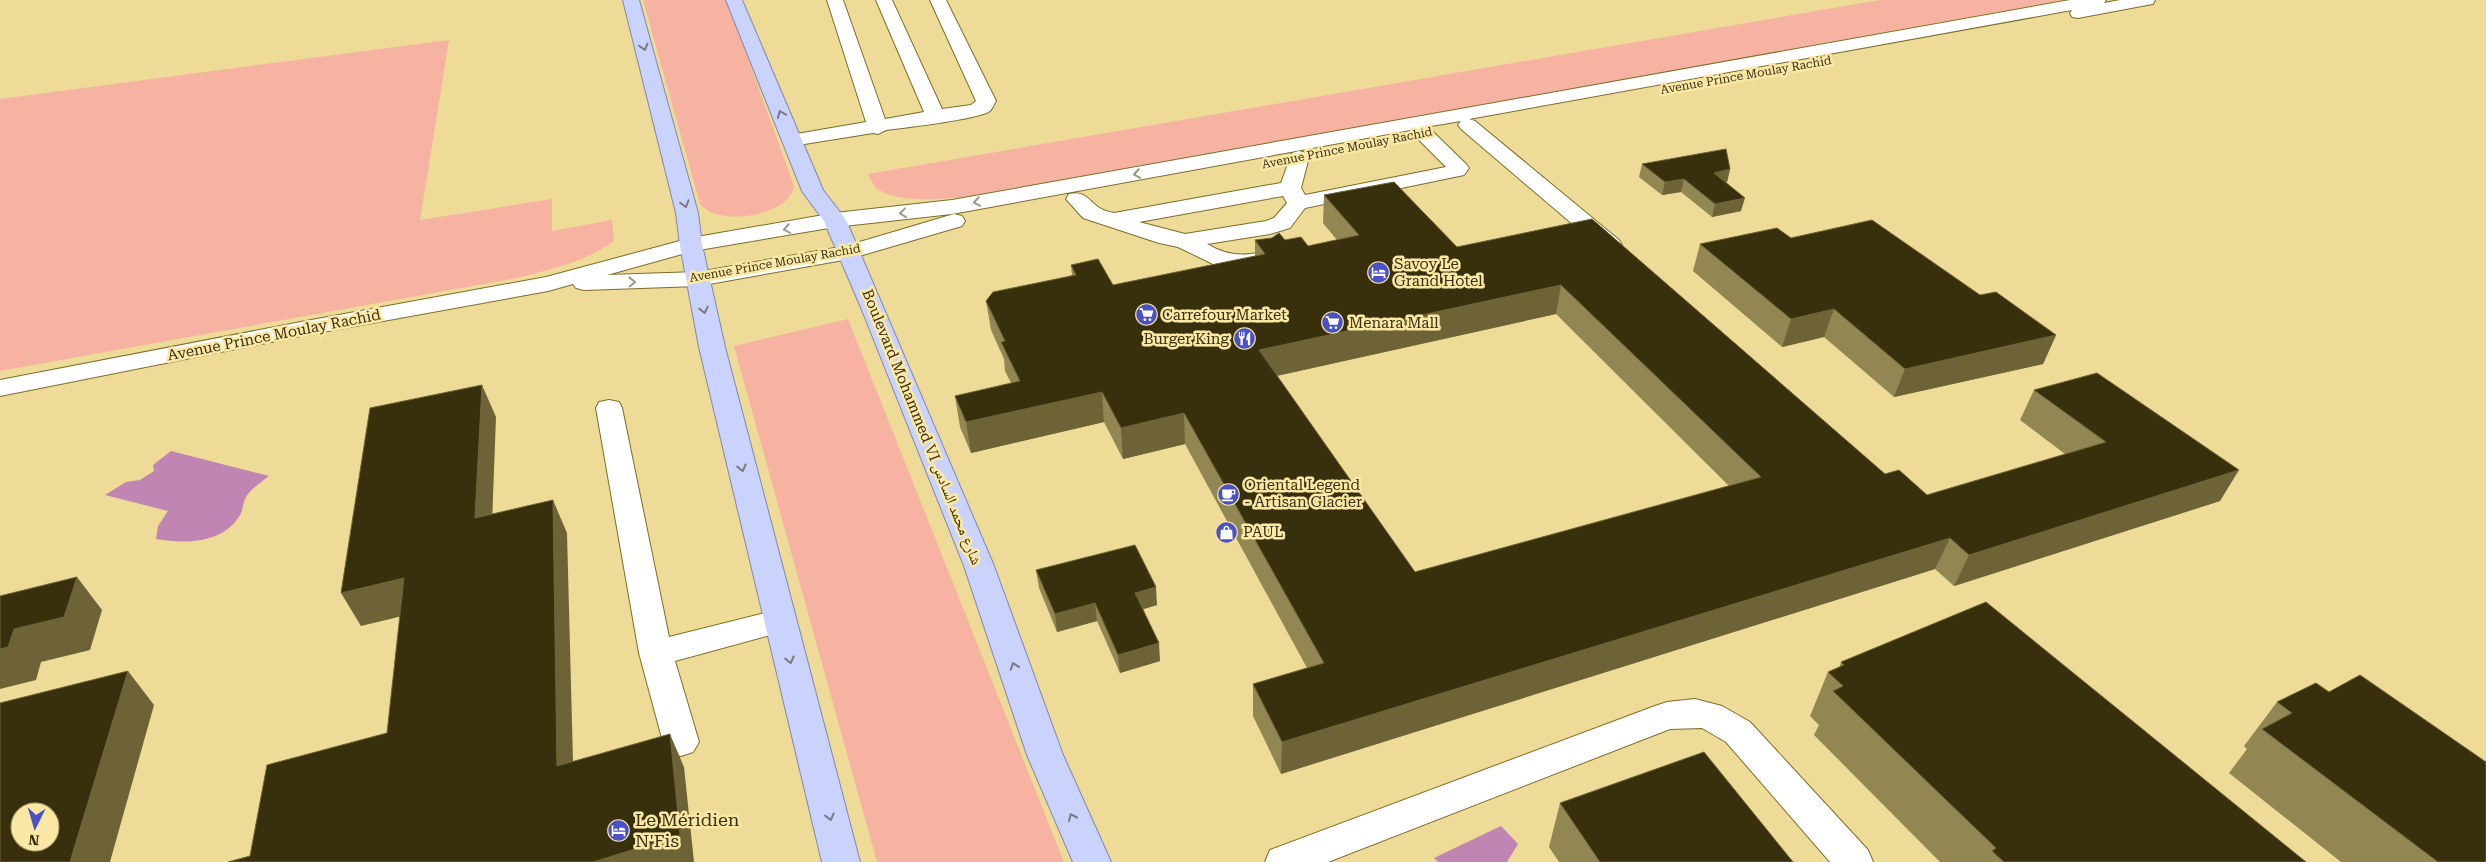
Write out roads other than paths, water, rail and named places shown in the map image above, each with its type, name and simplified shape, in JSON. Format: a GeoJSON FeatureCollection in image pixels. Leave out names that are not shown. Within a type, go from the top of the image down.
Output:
{"type":"FeatureCollection","features":[{"type":"Feature","properties":{"kind":"main road"},"geometry":{"type":"LineString","coordinates":[[630,0],[687,212],[691,245],[712,347],[841,862]]}},
{"type":"Feature","properties":{"kind":"main road","name":"Boulevard Mohammed VI شارع محمد السادس"},"geometry":{"type":"LineString","coordinates":[[738,0],[813,191],[835,220],[979,566],[1045,755],[1092,862]]}},
{"type":"Feature","properties":{"kind":"street"},"geometry":{"type":"LineString","coordinates":[[835,0],[878,128]]}},
{"type":"Feature","properties":{"kind":"street"},"geometry":{"type":"LineString","coordinates":[[884,0],[936,118]]}},
{"type":"Feature","properties":{"kind":"street"},"geometry":{"type":"LineString","coordinates":[[792,140],[936,118],[983,107],[986,102],[938,0]]}},
{"type":"Feature","properties":{"kind":"street","name":"Avenue Prince Moulay Rachid"},"geometry":{"type":"LineString","coordinates":[[0,388],[306,328],[548,284],[691,245],[835,220],[952,207],[2098,0]]}},
{"type":"Feature","properties":{"kind":"street","name":"Avenue Prince Moulay Rachid"},"geometry":{"type":"LineString","coordinates":[[548,284],[698,279],[849,252],[957,220],[2147,0]]}},
{"type":"Feature","properties":{"kind":"street"},"geometry":{"type":"LineString","coordinates":[[1468,125],[1628,260]]}},
{"type":"Feature","properties":{"kind":"street"},"geometry":{"type":"LineString","coordinates":[[1114,220],[1457,171],[1459,168],[1424,133]]}},
{"type":"Feature","properties":{"kind":"street"},"geometry":{"type":"LineString","coordinates":[[1186,240],[1209,255],[1226,262],[1253,261],[1272,256],[1280,246],[1282,223],[1294,195],[1299,157]]}},
{"type":"Feature","properties":{"kind":"street"},"geometry":{"type":"LineString","coordinates":[[1077,199],[1091,213],[1167,238],[1186,240],[1270,227],[1282,223]]}},
{"type":"Feature","properties":{"kind":"street"},"geometry":{"type":"LineString","coordinates":[[609,408],[656,653],[681,742]]}},
{"type":"Feature","properties":{"kind":"street"},"geometry":{"type":"LineString","coordinates":[[656,653],[781,621]]}},
{"type":"Feature","properties":{"kind":"street"},"geometry":{"type":"LineString","coordinates":[[1284,862],[1667,716],[1695,713],[1710,716],[1738,732],[1854,862]]}},
{"type":"Feature","properties":{"kind":"place","name":"Savoy Le Grand Hotel"},"geometry":{"type":"Point","coordinates":[1378,273]}},
{"type":"Feature","properties":{"kind":"place","name":"Carrefour Market"},"geometry":{"type":"Point","coordinates":[1146,315]}},
{"type":"Feature","properties":{"kind":"place","name":"Menara Mall"},"geometry":{"type":"Point","coordinates":[1333,323]}},
{"type":"Feature","properties":{"kind":"place","name":"Burger King"},"geometry":{"type":"Point","coordinates":[1245,339]}},
{"type":"Feature","properties":{"kind":"place","name":"Oriental Legend - Artisan Glacier"},"geometry":{"type":"Point","coordinates":[1228,494]}},
{"type":"Feature","properties":{"kind":"place","name":"PAUL"},"geometry":{"type":"Point","coordinates":[1227,532]}},
{"type":"Feature","properties":{"kind":"place","name":"Le Méridien N'Fis"},"geometry":{"type":"Point","coordinates":[619,830]}}]}
